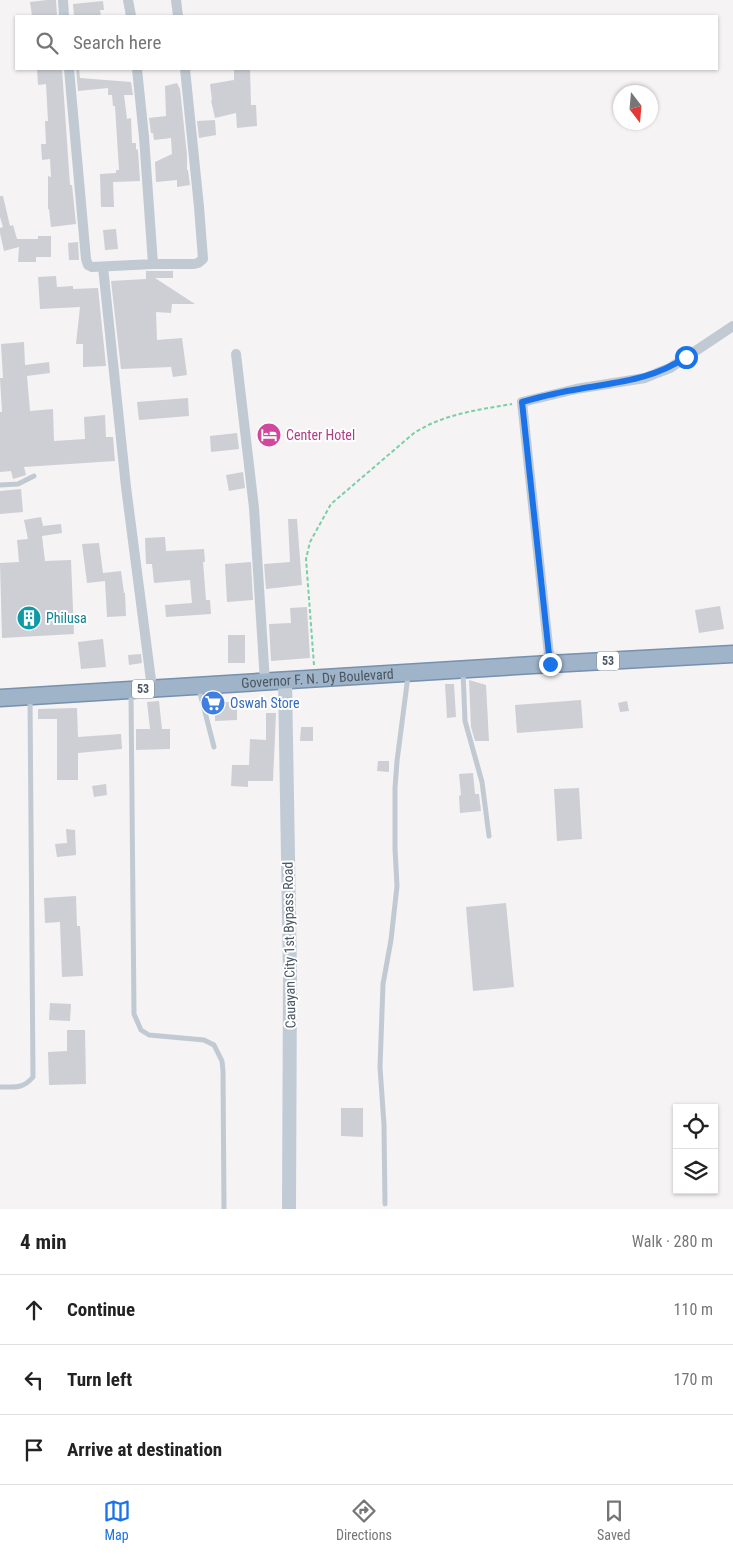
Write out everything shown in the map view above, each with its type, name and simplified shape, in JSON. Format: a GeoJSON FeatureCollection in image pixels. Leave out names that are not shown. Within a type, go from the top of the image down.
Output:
{"type":"FeatureCollection","features":[{"type":"Feature","properties":{"kind":"highway","name":"53"},"geometry":{"type":"LineString","coordinates":[[550,664],[733,654]]}},
{"type":"Feature","properties":{"kind":"highway","name":"Governor F. N. Dy Boulevard"},"geometry":{"type":"LineString","coordinates":[[0,698],[550,664]]}},
{"type":"Feature","properties":{"kind":"main road","name":"Cauayan City 1st Bypass Road"},"geometry":{"type":"LineString","coordinates":[[285,681],[290,974],[289,1209]]}},
{"type":"Feature","properties":{"kind":"street"},"geometry":{"type":"LineString","coordinates":[[63,0],[64,15]]}},
{"type":"Feature","properties":{"kind":"street"},"geometry":{"type":"LineString","coordinates":[[128,0],[130,15]]}},
{"type":"Feature","properties":{"kind":"street"},"geometry":{"type":"LineString","coordinates":[[176,0],[178,15]]}},
{"type":"Feature","properties":{"kind":"street"},"geometry":{"type":"LineString","coordinates":[[69,70],[86,259],[88,265],[103,268],[153,264],[194,264],[201,261],[203,255],[185,70]]}},
{"type":"Feature","properties":{"kind":"street"},"geometry":{"type":"LineString","coordinates":[[137,70],[153,264]]}},
{"type":"Feature","properties":{"kind":"street"},"geometry":{"type":"LineString","coordinates":[[103,268],[128,505],[152,688]]}},
{"type":"Feature","properties":{"kind":"street"},"geometry":{"type":"LineString","coordinates":[[550,664],[522,402],[576,389],[651,375],[670,368],[733,326]]}},
{"type":"Feature","properties":{"kind":"street"},"geometry":{"type":"LineString","coordinates":[[236,354],[254,508],[265,682]]}},
{"type":"Feature","properties":{"kind":"lane"},"geometry":{"type":"LineString","coordinates":[[0,485],[18,484],[34,476]]}},
{"type":"Feature","properties":{"kind":"lane"},"geometry":{"type":"LineString","coordinates":[[463,670],[465,721],[482,782],[489,836]]}},
{"type":"Feature","properties":{"kind":"lane"},"geometry":{"type":"LineString","coordinates":[[385,1204],[384,1125],[380,1067],[383,984],[391,940],[397,886],[395,788],[408,673]]}},
{"type":"Feature","properties":{"kind":"lane"},"geometry":{"type":"LineString","coordinates":[[198,686],[214,747]]}},
{"type":"Feature","properties":{"kind":"lane"},"geometry":{"type":"LineString","coordinates":[[131,691],[134,1014],[141,1030],[150,1035],[204,1040],[214,1045],[218,1052],[223,1071],[224,1209]]}},
{"type":"Feature","properties":{"kind":"lane"},"geometry":{"type":"LineString","coordinates":[[0,1087],[18,1087],[27,1084],[33,1077],[30,696]]}},
{"type":"Feature","properties":{"kind":"path"},"geometry":{"type":"LineString","coordinates":[[315,679],[306,559],[310,542],[331,504],[414,433],[426,426],[450,416],[522,402]]}},
{"type":"Feature","properties":{"kind":"building"},"geometry":{"type":"Polygon","coordinates":[[[56,0],[57,15],[32,15],[30,2],[56,0]]]}},
{"type":"Feature","properties":{"kind":"building"},"geometry":{"type":"Polygon","coordinates":[[[103,1],[104,10],[100,10],[101,15],[74,15],[73,4],[103,1]]]}},
{"type":"Feature","properties":{"kind":"building"},"geometry":{"type":"Polygon","coordinates":[[[37,70],[62,70],[70,185],[72,185],[76,224],[51,227],[48,209],[48,176],[51,177],[50,159],[42,160],[41,144],[46,144],[45,121],[48,121],[46,84],[38,85],[37,70]]]}},
{"type":"Feature","properties":{"kind":"building"},"geometry":{"type":"Polygon","coordinates":[[[76,70],[79,70],[80,78],[131,82],[133,95],[124,95],[127,119],[131,118],[132,143],[136,143],[136,149],[138,150],[140,181],[113,182],[114,207],[101,207],[100,174],[116,173],[116,170],[119,170],[115,106],[113,106],[112,95],[108,95],[108,88],[78,91],[76,70]]]}},
{"type":"Feature","properties":{"kind":"building"},"geometry":{"type":"Polygon","coordinates":[[[234,70],[250,70],[251,105],[256,105],[257,126],[237,128],[236,113],[215,118],[210,84],[234,80],[234,70]]]}},
{"type":"Feature","properties":{"kind":"building"},"geometry":{"type":"Polygon","coordinates":[[[177,83],[180,89],[190,185],[177,187],[177,180],[156,182],[155,162],[172,154],[171,138],[154,140],[149,118],[166,116],[165,86],[177,83]]]}},
{"type":"Feature","properties":{"kind":"building"},"geometry":{"type":"Polygon","coordinates":[[[215,120],[216,135],[199,138],[197,121],[215,120]]]}},
{"type":"Feature","properties":{"kind":"building"},"geometry":{"type":"Polygon","coordinates":[[[0,196],[3,196],[10,226],[13,225],[17,239],[38,239],[38,236],[51,236],[51,257],[36,257],[36,262],[18,262],[19,247],[4,251],[0,233],[0,228],[3,227],[0,217],[0,196]]]}},
{"type":"Feature","properties":{"kind":"building"},"geometry":{"type":"Polygon","coordinates":[[[116,229],[118,249],[105,250],[103,230],[116,229]]]}},
{"type":"Feature","properties":{"kind":"building"},"geometry":{"type":"Polygon","coordinates":[[[78,242],[79,260],[69,260],[68,243],[78,242]]]}},
{"type":"Feature","properties":{"kind":"building"},"geometry":{"type":"Polygon","coordinates":[[[146,271],[173,271],[173,278],[155,278],[195,304],[172,304],[171,313],[156,312],[157,340],[182,338],[187,375],[173,377],[171,367],[121,369],[111,281],[146,279],[146,271]]]}},
{"type":"Feature","properties":{"kind":"building"},"geometry":{"type":"Polygon","coordinates":[[[56,276],[57,287],[73,286],[73,289],[98,288],[106,366],[83,367],[83,344],[76,344],[80,307],[40,309],[38,277],[56,276]]]}},
{"type":"Feature","properties":{"kind":"building"},"geometry":{"type":"Polygon","coordinates":[[[24,342],[25,365],[49,362],[50,373],[27,376],[30,411],[53,409],[54,441],[85,439],[84,417],[105,415],[106,437],[113,437],[115,461],[24,467],[26,475],[13,479],[11,471],[0,472],[0,412],[2,412],[0,378],[3,378],[1,344],[24,342]]]}},
{"type":"Feature","properties":{"kind":"building"},"geometry":{"type":"Polygon","coordinates":[[[188,398],[189,416],[139,420],[137,402],[188,398]]]}},
{"type":"Feature","properties":{"kind":"building"},"geometry":{"type":"Polygon","coordinates":[[[237,433],[239,449],[211,452],[210,436],[237,433]]]}},
{"type":"Feature","properties":{"kind":"building"},"geometry":{"type":"Polygon","coordinates":[[[243,472],[245,488],[229,491],[226,475],[243,472]]]}},
{"type":"Feature","properties":{"kind":"building"},"geometry":{"type":"Polygon","coordinates":[[[21,489],[23,512],[0,514],[0,491],[21,489]]]}},
{"type":"Feature","properties":{"kind":"building"},"geometry":{"type":"Polygon","coordinates":[[[41,517],[43,526],[61,524],[62,533],[42,536],[45,561],[71,560],[74,634],[2,638],[0,563],[19,562],[17,540],[28,539],[24,520],[41,517]]]}},
{"type":"Feature","properties":{"kind":"building"},"geometry":{"type":"Polygon","coordinates":[[[288,519],[297,519],[302,585],[266,589],[264,564],[290,562],[288,519]]]}},
{"type":"Feature","properties":{"kind":"building"},"geometry":{"type":"Polygon","coordinates":[[[165,537],[166,551],[204,549],[205,562],[203,562],[206,600],[210,600],[211,614],[166,617],[165,605],[192,603],[190,580],[154,583],[152,564],[146,564],[145,538],[165,537]]]}},
{"type":"Feature","properties":{"kind":"building"},"geometry":{"type":"Polygon","coordinates":[[[99,543],[103,573],[121,571],[125,593],[126,616],[107,617],[105,581],[87,583],[82,544],[99,543]]]}},
{"type":"Feature","properties":{"kind":"building"},"geometry":{"type":"Polygon","coordinates":[[[251,562],[253,600],[227,602],[225,564],[251,562]]]}},
{"type":"Feature","properties":{"kind":"building"},"geometry":{"type":"Polygon","coordinates":[[[720,606],[724,629],[699,633],[695,610],[720,606]]]}},
{"type":"Feature","properties":{"kind":"building"},"geometry":{"type":"Polygon","coordinates":[[[307,607],[310,658],[271,661],[269,624],[291,623],[290,608],[307,607]]]}},
{"type":"Feature","properties":{"kind":"building"},"geometry":{"type":"Polygon","coordinates":[[[228,635],[245,635],[245,663],[228,663],[228,635]]]}},
{"type":"Feature","properties":{"kind":"building"},"geometry":{"type":"Polygon","coordinates":[[[103,639],[106,667],[81,669],[78,642],[103,639]]]}},
{"type":"Feature","properties":{"kind":"building"},"geometry":{"type":"Polygon","coordinates":[[[141,654],[142,663],[129,665],[128,655],[141,654]]]}},
{"type":"Feature","properties":{"kind":"building"},"geometry":{"type":"Polygon","coordinates":[[[469,680],[486,685],[489,741],[475,741],[471,727],[469,680]]]}},
{"type":"Feature","properties":{"kind":"building"},"geometry":{"type":"Polygon","coordinates":[[[445,684],[454,684],[456,717],[447,718],[445,684]]]}},
{"type":"Feature","properties":{"kind":"building"},"geometry":{"type":"Polygon","coordinates":[[[581,700],[583,728],[517,733],[515,705],[581,700]]]}},
{"type":"Feature","properties":{"kind":"building"},"geometry":{"type":"Polygon","coordinates":[[[159,701],[162,729],[170,729],[170,749],[136,750],[136,729],[150,729],[147,702],[159,701]]]}},
{"type":"Feature","properties":{"kind":"building"},"geometry":{"type":"Polygon","coordinates":[[[627,701],[629,711],[620,712],[618,703],[627,701]]]}},
{"type":"Feature","properties":{"kind":"building"},"geometry":{"type":"Polygon","coordinates":[[[215,702],[237,702],[237,720],[215,721],[215,702]]]}},
{"type":"Feature","properties":{"kind":"building"},"geometry":{"type":"Polygon","coordinates":[[[77,708],[78,737],[121,734],[122,749],[78,753],[78,780],[57,780],[57,719],[38,719],[38,709],[77,708]]]}},
{"type":"Feature","properties":{"kind":"building"},"geometry":{"type":"Polygon","coordinates":[[[266,713],[276,713],[273,781],[248,781],[248,787],[231,786],[232,765],[249,765],[250,739],[266,740],[266,713]]]}},
{"type":"Feature","properties":{"kind":"building"},"geometry":{"type":"Polygon","coordinates":[[[301,727],[313,727],[313,741],[300,741],[301,727]]]}},
{"type":"Feature","properties":{"kind":"building"},"geometry":{"type":"Polygon","coordinates":[[[378,761],[389,761],[389,772],[377,771],[378,761]]]}},
{"type":"Feature","properties":{"kind":"building"},"geometry":{"type":"Polygon","coordinates":[[[473,773],[475,794],[479,794],[481,811],[460,813],[459,774],[473,773]]]}},
{"type":"Feature","properties":{"kind":"building"},"geometry":{"type":"Polygon","coordinates":[[[106,784],[107,795],[94,797],[92,786],[106,784]]]}},
{"type":"Feature","properties":{"kind":"building"},"geometry":{"type":"Polygon","coordinates":[[[579,788],[582,839],[557,841],[554,789],[579,788]]]}},
{"type":"Feature","properties":{"kind":"building"},"geometry":{"type":"Polygon","coordinates":[[[66,829],[75,830],[76,855],[57,857],[55,844],[67,843],[66,829]]]}},
{"type":"Feature","properties":{"kind":"building"},"geometry":{"type":"Polygon","coordinates":[[[76,896],[77,926],[80,926],[83,976],[62,977],[60,922],[45,923],[44,898],[76,896]]]}},
{"type":"Feature","properties":{"kind":"building"},"geometry":{"type":"Polygon","coordinates":[[[506,903],[514,987],[473,991],[466,907],[506,903]]]}},
{"type":"Feature","properties":{"kind":"building"},"geometry":{"type":"Polygon","coordinates":[[[50,1003],[71,1004],[70,1021],[49,1020],[50,1003]]]}},
{"type":"Feature","properties":{"kind":"building"},"geometry":{"type":"Polygon","coordinates":[[[67,1030],[85,1030],[86,1084],[49,1085],[48,1052],[67,1051],[67,1030]]]}},
{"type":"Feature","properties":{"kind":"building"},"geometry":{"type":"Polygon","coordinates":[[[341,1108],[363,1108],[363,1137],[341,1136],[341,1108]]]}},
{"type":"Feature","properties":{"kind":"place","name":"Center Hotel"},"geometry":{"type":"Point","coordinates":[269,435]}},
{"type":"Feature","properties":{"kind":"place","name":"Philusa"},"geometry":{"type":"Point","coordinates":[29,618]}},
{"type":"Feature","properties":{"kind":"place","name":"Oswah Store"},"geometry":{"type":"Point","coordinates":[213,703]}},
{"type":"Feature","properties":{"kind":"route"},"geometry":{"type":"LineString","coordinates":[[550,664],[522,402],[576,389],[645,378],[670,368],[686,357]]}}]}
